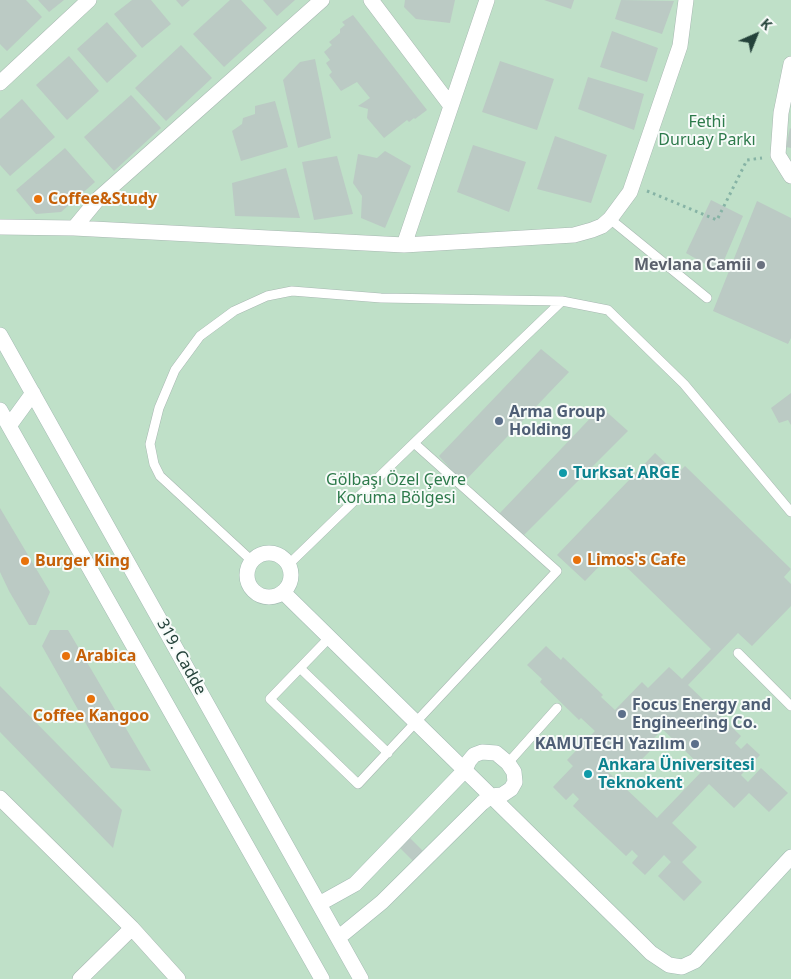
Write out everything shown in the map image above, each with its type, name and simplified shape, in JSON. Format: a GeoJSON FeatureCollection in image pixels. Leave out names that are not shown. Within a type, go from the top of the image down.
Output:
{"type":"FeatureCollection","features":[{"type":"Feature","properties":{"kind":"street"},"geometry":{"type":"LineString","coordinates":[[0,83],[90,0]]}},
{"type":"Feature","properties":{"kind":"street"},"geometry":{"type":"LineString","coordinates":[[74,228],[98,199],[322,0]]}},
{"type":"Feature","properties":{"kind":"street"},"geometry":{"type":"LineString","coordinates":[[371,0],[451,106]]}},
{"type":"Feature","properties":{"kind":"street"},"geometry":{"type":"LineString","coordinates":[[404,245],[487,0]]}},
{"type":"Feature","properties":{"kind":"street"},"geometry":{"type":"LineString","coordinates":[[0,226],[404,245],[574,234],[592,230],[602,226],[610,219],[618,210],[632,185],[680,46],[686,0]]}},
{"type":"Feature","properties":{"kind":"street"},"geometry":{"type":"LineString","coordinates":[[791,64],[781,113],[778,155],[791,176]]}},
{"type":"Feature","properties":{"kind":"street","name":"319. Cadde"},"geometry":{"type":"LineString","coordinates":[[0,335],[361,979]]}},
{"type":"Feature","properties":{"kind":"street"},"geometry":{"type":"LineString","coordinates":[[10,426],[33,393]]}},
{"type":"Feature","properties":{"kind":"street"},"geometry":{"type":"LineString","coordinates":[[0,412],[10,426],[322,979]]}},
{"type":"Feature","properties":{"kind":"street"},"geometry":{"type":"LineString","coordinates":[[264,554],[271,554],[278,555],[288,565],[291,580],[283,592],[269,597],[256,593],[251,588],[247,574],[252,561],[264,554]]}},
{"type":"Feature","properties":{"kind":"street"},"geometry":{"type":"LineString","coordinates":[[283,592],[640,942],[669,965],[682,967],[695,961],[791,857]]}},
{"type":"Feature","properties":{"kind":"street"},"geometry":{"type":"LineString","coordinates":[[319,904],[355,884],[465,770],[469,761],[474,756],[482,752],[496,753],[508,763],[514,772],[515,782],[512,789],[502,796],[491,796],[382,902],[338,938]]}},
{"type":"Feature","properties":{"kind":"street"},"geometry":{"type":"LineString","coordinates":[[0,798],[132,928],[178,979]]}},
{"type":"Feature","properties":{"kind":"street"},"geometry":{"type":"LineString","coordinates":[[80,979],[132,928]]}},
{"type":"Feature","properties":{"kind":"lane"},"geometry":{"type":"LineString","coordinates":[[610,219],[707,298]]}},
{"type":"Feature","properties":{"kind":"lane"},"geometry":{"type":"LineString","coordinates":[[252,561],[160,476],[154,464],[150,444],[158,408],[175,370],[200,336],[234,311],[267,296],[292,291],[381,298],[562,301],[608,310],[684,384],[791,512]]}},
{"type":"Feature","properties":{"kind":"lane"},"geometry":{"type":"LineString","coordinates":[[288,565],[562,301]]}},
{"type":"Feature","properties":{"kind":"lane"},"geometry":{"type":"LineString","coordinates":[[329,638],[270,699],[358,784],[557,572],[414,443]]}},
{"type":"Feature","properties":{"kind":"lane"},"geometry":{"type":"LineString","coordinates":[[738,652],[791,706]]}},
{"type":"Feature","properties":{"kind":"lane"},"geometry":{"type":"LineString","coordinates":[[300,668],[388,753]]}},
{"type":"Feature","properties":{"kind":"lane"},"geometry":{"type":"LineString","coordinates":[[508,763],[557,708]]}},
{"type":"Feature","properties":{"kind":"path"},"geometry":{"type":"LineString","coordinates":[[632,185],[717,220],[747,160],[778,155]]}},
{"type":"Feature","properties":{"kind":"green space","name":"Gölbaşı Özel Çevre Koruma Bölgesi"},"geometry":{"type":"Polygon","coordinates":[[[0,0],[791,0],[791,979],[0,979],[0,0]]]}},
{"type":"Feature","properties":{"kind":"building"},"geometry":{"type":"Polygon","coordinates":[[[0,0],[26,0],[42,17],[7,51],[0,44],[0,0]]]}},
{"type":"Feature","properties":{"kind":"building"},"geometry":{"type":"Polygon","coordinates":[[[38,0],[64,0],[49,12],[38,0]]]}},
{"type":"Feature","properties":{"kind":"building"},"geometry":{"type":"Polygon","coordinates":[[[132,0],[151,0],[171,24],[142,48],[114,14],[132,0]]]}},
{"type":"Feature","properties":{"kind":"building"},"geometry":{"type":"Polygon","coordinates":[[[176,0],[190,0],[182,7],[176,0]]]}},
{"type":"Feature","properties":{"kind":"building"},"geometry":{"type":"Polygon","coordinates":[[[230,0],[241,0],[267,28],[224,67],[193,34],[230,0]]]}},
{"type":"Feature","properties":{"kind":"building"},"geometry":{"type":"Polygon","coordinates":[[[263,0],[295,0],[277,16],[263,0]]]}},
{"type":"Feature","properties":{"kind":"building"},"geometry":{"type":"Polygon","coordinates":[[[405,0],[455,0],[450,23],[416,19],[404,7],[405,0]]]}},
{"type":"Feature","properties":{"kind":"building"},"geometry":{"type":"Polygon","coordinates":[[[544,0],[574,0],[571,9],[544,0]]]}},
{"type":"Feature","properties":{"kind":"building"},"geometry":{"type":"Polygon","coordinates":[[[621,0],[674,1],[662,34],[615,19],[621,0]]]}},
{"type":"Feature","properties":{"kind":"building"},"geometry":{"type":"Polygon","coordinates":[[[353,15],[427,110],[409,122],[407,120],[384,138],[367,118],[368,109],[358,106],[370,98],[357,82],[341,91],[329,75],[332,72],[326,63],[330,60],[324,52],[332,45],[329,42],[340,33],[340,29],[345,25],[342,22],[353,15]]]}},
{"type":"Feature","properties":{"kind":"building"},"geometry":{"type":"Polygon","coordinates":[[[107,22],[137,56],[107,83],[77,49],[107,22]]]}},
{"type":"Feature","properties":{"kind":"building"},"geometry":{"type":"Polygon","coordinates":[[[612,31],[658,48],[647,82],[600,67],[612,31]]]}},
{"type":"Feature","properties":{"kind":"building"},"geometry":{"type":"Polygon","coordinates":[[[181,45],[212,78],[166,121],[135,88],[181,45]]]}},
{"type":"Feature","properties":{"kind":"building"},"geometry":{"type":"Polygon","coordinates":[[[69,56],[99,91],[67,120],[36,85],[69,56]]]}},
{"type":"Feature","properties":{"kind":"building"},"geometry":{"type":"Polygon","coordinates":[[[315,59],[331,138],[298,148],[283,80],[300,62],[315,59]]]}},
{"type":"Feature","properties":{"kind":"building"},"geometry":{"type":"Polygon","coordinates":[[[500,61],[554,79],[537,130],[482,112],[500,61]]]}},
{"type":"Feature","properties":{"kind":"building"},"geometry":{"type":"Polygon","coordinates":[[[588,77],[644,94],[634,130],[578,109],[588,77]]]}},
{"type":"Feature","properties":{"kind":"building"},"geometry":{"type":"Polygon","coordinates":[[[131,95],[161,128],[114,171],[84,137],[131,95]]]}},
{"type":"Feature","properties":{"kind":"building"},"geometry":{"type":"Polygon","coordinates":[[[22,99],[55,137],[10,176],[0,165],[0,119],[22,99]]]}},
{"type":"Feature","properties":{"kind":"building"},"geometry":{"type":"Polygon","coordinates":[[[275,101],[288,147],[241,161],[232,131],[242,124],[243,118],[255,114],[255,106],[275,101]]]}},
{"type":"Feature","properties":{"kind":"building"},"geometry":{"type":"Polygon","coordinates":[[[791,129],[791,148],[786,147],[791,129]]]}},
{"type":"Feature","properties":{"kind":"building"},"geometry":{"type":"Polygon","coordinates":[[[555,136],[607,155],[591,203],[537,189],[555,136]]]}},
{"type":"Feature","properties":{"kind":"building"},"geometry":{"type":"Polygon","coordinates":[[[473,145],[526,162],[509,212],[457,192],[473,145]]]}},
{"type":"Feature","properties":{"kind":"building"},"geometry":{"type":"Polygon","coordinates":[[[65,148],[95,182],[61,212],[36,214],[16,190],[65,148]]]}},
{"type":"Feature","properties":{"kind":"building"},"geometry":{"type":"Polygon","coordinates":[[[385,151],[411,166],[385,228],[361,218],[362,196],[353,183],[358,154],[377,158],[385,151]]]}},
{"type":"Feature","properties":{"kind":"building"},"geometry":{"type":"Polygon","coordinates":[[[337,156],[353,214],[314,220],[302,162],[337,156]]]}},
{"type":"Feature","properties":{"kind":"building"},"geometry":{"type":"Polygon","coordinates":[[[286,168],[300,218],[235,216],[232,183],[286,168]]]}},
{"type":"Feature","properties":{"kind":"building"},"geometry":{"type":"Polygon","coordinates":[[[711,200],[743,216],[719,272],[686,253],[711,200]]]}},
{"type":"Feature","properties":{"kind":"building","name":"Mevlana Camii"},"geometry":{"type":"Polygon","coordinates":[[[757,201],[791,218],[791,338],[788,344],[713,311],[757,201]]]}},
{"type":"Feature","properties":{"kind":"building"},"geometry":{"type":"Polygon","coordinates":[[[541,349],[569,372],[463,483],[439,456],[541,349]]]}},
{"type":"Feature","properties":{"kind":"building"},"geometry":{"type":"Polygon","coordinates":[[[791,393],[791,425],[788,420],[779,423],[771,408],[791,393]]]}},
{"type":"Feature","properties":{"kind":"building","name":"Turksat ARGE"},"geometry":{"type":"Polygon","coordinates":[[[601,407],[628,431],[523,536],[499,514],[601,407]]]}},
{"type":"Feature","properties":{"kind":"building"},"geometry":{"type":"Polygon","coordinates":[[[655,453],[677,474],[685,466],[791,569],[784,577],[791,584],[791,606],[752,646],[738,633],[688,685],[741,736],[735,743],[741,749],[747,743],[760,755],[741,775],[748,782],[761,768],[788,793],[769,812],[749,793],[734,808],[709,784],[672,823],[697,847],[682,862],[702,882],[684,901],[658,876],[671,862],[664,855],[645,875],[632,863],[638,856],[632,850],[626,856],[573,806],[579,799],[573,793],[566,800],[553,787],[573,766],[567,760],[595,731],[581,718],[579,720],[540,682],[542,679],[527,665],[546,646],[561,660],[563,657],[603,695],[601,697],[615,710],[642,682],[648,688],[669,667],[682,679],[711,649],[612,553],[585,581],[557,555],[655,453]],[[655,722],[650,727],[658,734],[645,747],[650,751],[636,765],[632,761],[620,773],[613,766],[608,772],[657,818],[704,769],[655,722]]]}},
{"type":"Feature","properties":{"kind":"building"},"geometry":{"type":"Polygon","coordinates":[[[0,508],[50,592],[36,625],[29,625],[0,572],[0,508]]]}},
{"type":"Feature","properties":{"kind":"building"},"geometry":{"type":"Polygon","coordinates":[[[50,630],[68,630],[151,771],[111,768],[42,646],[50,630]]]}},
{"type":"Feature","properties":{"kind":"building"},"geometry":{"type":"Polygon","coordinates":[[[0,686],[122,810],[113,848],[0,732],[0,686]]]}},
{"type":"Feature","properties":{"kind":"building"},"geometry":{"type":"Polygon","coordinates":[[[408,836],[425,853],[415,863],[398,846],[408,836]]]}},
{"type":"Feature","properties":{"kind":"place","name":"Coffee&Study"},"geometry":{"type":"Point","coordinates":[38,199]}},
{"type":"Feature","properties":{"kind":"place","name":"Mevlana Camii"},"geometry":{"type":"Point","coordinates":[761,265]}},
{"type":"Feature","properties":{"kind":"place","name":"Arma Group Holding"},"geometry":{"type":"Point","coordinates":[499,421]}},
{"type":"Feature","properties":{"kind":"place","name":"Turksat ARGE"},"geometry":{"type":"Point","coordinates":[563,473]}},
{"type":"Feature","properties":{"kind":"place","name":"Limos's Cafe"},"geometry":{"type":"Point","coordinates":[577,560]}},
{"type":"Feature","properties":{"kind":"place","name":"Burger King"},"geometry":{"type":"Point","coordinates":[25,561]}},
{"type":"Feature","properties":{"kind":"place","name":"Arabica"},"geometry":{"type":"Point","coordinates":[66,656]}},
{"type":"Feature","properties":{"kind":"place","name":"Coffee Kangoo"},"geometry":{"type":"Point","coordinates":[91,699]}},
{"type":"Feature","properties":{"kind":"place","name":"Focus Energy and Engineering Co."},"geometry":{"type":"Point","coordinates":[622,714]}},
{"type":"Feature","properties":{"kind":"place","name":"KAMUTECH Yazılım"},"geometry":{"type":"Point","coordinates":[695,744]}},
{"type":"Feature","properties":{"kind":"place","name":"Ankara Üniversitesi Teknokent"},"geometry":{"type":"Point","coordinates":[588,774]}},
{"type":"Feature","properties":{"kind":"park label","name":"Fethi Duruay Parkı"},"geometry":{"type":"Point","coordinates":[707,131]}}]}
